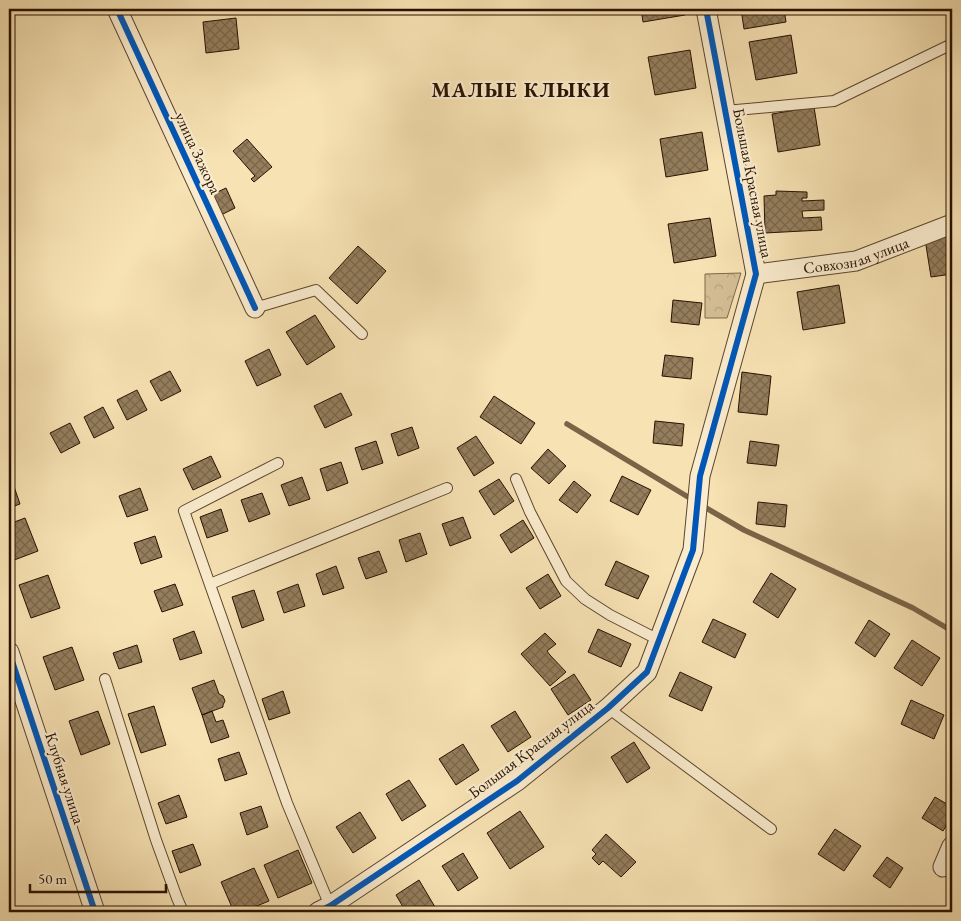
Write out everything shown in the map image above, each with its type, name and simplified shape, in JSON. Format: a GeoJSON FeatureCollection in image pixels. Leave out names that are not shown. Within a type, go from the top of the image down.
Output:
{"type":"FeatureCollection","features":[{"type":"Feature","properties":{"kind":"street","name":"улица Зажора"},"geometry":{"type":"LineString","coordinates":[[117,9],[255,308]]}},
{"type":"Feature","properties":{"kind":"street","name":"Большая Красная улица"},"geometry":{"type":"LineString","coordinates":[[324,909],[517,781],[608,708],[647,672],[693,550],[700,476],[756,274],[706,9]]}},
{"type":"Feature","properties":{"kind":"street","name":"Совхозная улица"},"geometry":{"type":"LineString","coordinates":[[756,274],[856,261],[952,224]]}},
{"type":"Feature","properties":{"kind":"street","name":"Клубная улица"},"geometry":{"type":"LineString","coordinates":[[9,652],[12,672],[95,912]]}},
{"type":"Feature","properties":{"kind":"street"},"geometry":{"type":"LineString","coordinates":[[943,867],[952,846]]}},
{"type":"Feature","properties":{"kind":"lane"},"geometry":{"type":"LineString","coordinates":[[725,111],[834,101],[952,44]]}},
{"type":"Feature","properties":{"kind":"lane"},"geometry":{"type":"LineString","coordinates":[[255,308],[316,290],[362,334]]}},
{"type":"Feature","properties":{"kind":"lane"},"geometry":{"type":"LineString","coordinates":[[278,462],[184,510],[324,909]]}},
{"type":"Feature","properties":{"kind":"lane"},"geometry":{"type":"LineString","coordinates":[[516,479],[530,512],[566,581],[593,605],[659,640]]}},
{"type":"Feature","properties":{"kind":"lane"},"geometry":{"type":"LineString","coordinates":[[210,584],[447,488]]}},
{"type":"Feature","properties":{"kind":"lane"},"geometry":{"type":"LineString","coordinates":[[105,679],[156,840],[183,912]]}},
{"type":"Feature","properties":{"kind":"lane"},"geometry":{"type":"LineString","coordinates":[[608,708],[771,829]]}},
{"type":"Feature","properties":{"kind":"green space"},"geometry":{"type":"Polygon","coordinates":[[[741,273],[727,318],[705,318],[705,274],[741,273]]]}},
{"type":"Feature","properties":{"kind":"building"},"geometry":{"type":"Polygon","coordinates":[[[641,9],[684,9],[685,15],[643,22],[641,9]]]}},
{"type":"Feature","properties":{"kind":"building"},"geometry":{"type":"Polygon","coordinates":[[[741,9],[784,9],[786,22],[744,29],[741,9]]]}},
{"type":"Feature","properties":{"kind":"building"},"geometry":{"type":"Polygon","coordinates":[[[236,18],[239,49],[206,53],[203,22],[236,18]]]}},
{"type":"Feature","properties":{"kind":"building"},"geometry":{"type":"Polygon","coordinates":[[[791,35],[797,73],[756,80],[749,42],[791,35]]]}},
{"type":"Feature","properties":{"kind":"building"},"geometry":{"type":"Polygon","coordinates":[[[690,50],[696,88],[655,95],[648,57],[690,50]]]}},
{"type":"Feature","properties":{"kind":"building"},"geometry":{"type":"Polygon","coordinates":[[[814,107],[820,145],[778,152],[772,114],[814,107]]]}},
{"type":"Feature","properties":{"kind":"building"},"geometry":{"type":"Polygon","coordinates":[[[702,132],[708,170],[666,177],[660,139],[702,132]]]}},
{"type":"Feature","properties":{"kind":"building"},"geometry":{"type":"Polygon","coordinates":[[[247,139],[272,167],[254,182],[251,179],[255,176],[233,151],[247,139]]]}},
{"type":"Feature","properties":{"kind":"building"},"geometry":{"type":"Polygon","coordinates":[[[226,188],[235,208],[219,216],[209,196],[226,188]]]}},
{"type":"Feature","properties":{"kind":"building"},"geometry":{"type":"Polygon","coordinates":[[[776,191],[807,192],[807,198],[802,198],[802,201],[824,200],[824,210],[802,211],[803,218],[821,217],[822,230],[765,233],[764,196],[776,195],[776,191]]]}},
{"type":"Feature","properties":{"kind":"building"},"geometry":{"type":"Polygon","coordinates":[[[710,218],[716,256],[674,263],[668,224],[710,218]]]}},
{"type":"Feature","properties":{"kind":"building"},"geometry":{"type":"Polygon","coordinates":[[[952,234],[952,274],[931,277],[925,239],[952,234]]]}},
{"type":"Feature","properties":{"kind":"building"},"geometry":{"type":"Polygon","coordinates":[[[358,246],[386,271],[357,304],[329,278],[358,246]]]}},
{"type":"Feature","properties":{"kind":"building"},"geometry":{"type":"Polygon","coordinates":[[[839,285],[845,323],[803,330],[797,292],[839,285]]]}},
{"type":"Feature","properties":{"kind":"building"},"geometry":{"type":"Polygon","coordinates":[[[673,300],[702,303],[699,325],[671,322],[673,300]]]}},
{"type":"Feature","properties":{"kind":"building"},"geometry":{"type":"Polygon","coordinates":[[[315,315],[335,347],[307,365],[286,332],[315,315]]]}},
{"type":"Feature","properties":{"kind":"building"},"geometry":{"type":"Polygon","coordinates":[[[269,349],[281,375],[257,386],[245,361],[269,349]]]}},
{"type":"Feature","properties":{"kind":"building"},"geometry":{"type":"Polygon","coordinates":[[[665,355],[693,358],[691,379],[662,376],[665,355]]]}},
{"type":"Feature","properties":{"kind":"building"},"geometry":{"type":"Polygon","coordinates":[[[170,371],[181,391],[161,401],[150,381],[170,371]]]}},
{"type":"Feature","properties":{"kind":"building"},"geometry":{"type":"Polygon","coordinates":[[[742,372],[771,376],[767,415],[738,412],[742,372]]]}},
{"type":"Feature","properties":{"kind":"building"},"geometry":{"type":"Polygon","coordinates":[[[137,390],[147,410],[127,420],[117,400],[137,390]]]}},
{"type":"Feature","properties":{"kind":"building"},"geometry":{"type":"Polygon","coordinates":[[[341,393],[352,415],[325,428],[314,406],[341,393]]]}},
{"type":"Feature","properties":{"kind":"building"},"geometry":{"type":"Polygon","coordinates":[[[494,396],[535,423],[521,444],[480,417],[494,396]]]}},
{"type":"Feature","properties":{"kind":"building"},"geometry":{"type":"Polygon","coordinates":[[[103,407],[114,428],[94,438],[84,417],[103,407]]]}},
{"type":"Feature","properties":{"kind":"building"},"geometry":{"type":"Polygon","coordinates":[[[655,421],[684,424],[682,446],[653,443],[655,421]]]}},
{"type":"Feature","properties":{"kind":"building"},"geometry":{"type":"Polygon","coordinates":[[[70,423],[80,443],[61,453],[50,433],[70,423]]]}},
{"type":"Feature","properties":{"kind":"building"},"geometry":{"type":"Polygon","coordinates":[[[412,427],[419,448],[398,456],[391,434],[412,427]]]}},
{"type":"Feature","properties":{"kind":"building"},"geometry":{"type":"Polygon","coordinates":[[[476,436],[494,463],[474,476],[457,448],[476,436]]]}},
{"type":"Feature","properties":{"kind":"building"},"geometry":{"type":"Polygon","coordinates":[[[376,441],[383,463],[362,470],[355,448],[376,441]]]}},
{"type":"Feature","properties":{"kind":"building"},"geometry":{"type":"Polygon","coordinates":[[[750,441],[779,445],[776,466],[747,463],[750,441]]]}},
{"type":"Feature","properties":{"kind":"building"},"geometry":{"type":"Polygon","coordinates":[[[548,449],[566,466],[549,484],[531,468],[548,449]]]}},
{"type":"Feature","properties":{"kind":"building"},"geometry":{"type":"Polygon","coordinates":[[[211,456],[221,477],[193,490],[183,469],[211,456]]]}},
{"type":"Feature","properties":{"kind":"building"},"geometry":{"type":"Polygon","coordinates":[[[341,462],[348,483],[327,491],[320,469],[341,462]]]}},
{"type":"Feature","properties":{"kind":"building"},"geometry":{"type":"Polygon","coordinates":[[[9,472],[20,504],[9,508],[9,472]]]}},
{"type":"Feature","properties":{"kind":"building"},"geometry":{"type":"Polygon","coordinates":[[[622,476],[651,490],[638,515],[610,501],[622,476]]]}},
{"type":"Feature","properties":{"kind":"building"},"geometry":{"type":"Polygon","coordinates":[[[302,477],[310,499],[289,506],[281,485],[302,477]]]}},
{"type":"Feature","properties":{"kind":"building"},"geometry":{"type":"Polygon","coordinates":[[[499,479],[514,501],[494,515],[479,491],[499,479]]]}},
{"type":"Feature","properties":{"kind":"building"},"geometry":{"type":"Polygon","coordinates":[[[574,481],[591,495],[577,513],[559,500],[574,481]]]}},
{"type":"Feature","properties":{"kind":"building"},"geometry":{"type":"Polygon","coordinates":[[[140,488],[148,510],[127,517],[119,496],[140,488]]]}},
{"type":"Feature","properties":{"kind":"building"},"geometry":{"type":"Polygon","coordinates":[[[262,493],[270,514],[249,522],[241,500],[262,493]]]}},
{"type":"Feature","properties":{"kind":"building"},"geometry":{"type":"Polygon","coordinates":[[[758,502],[787,505],[785,527],[756,524],[758,502]]]}},
{"type":"Feature","properties":{"kind":"building"},"geometry":{"type":"Polygon","coordinates":[[[221,509],[228,531],[207,538],[200,517],[221,509]]]}},
{"type":"Feature","properties":{"kind":"building"},"geometry":{"type":"Polygon","coordinates":[[[463,517],[471,538],[450,546],[442,524],[463,517]]]}},
{"type":"Feature","properties":{"kind":"building"},"geometry":{"type":"Polygon","coordinates":[[[25,518],[38,551],[9,562],[9,524],[25,518]]]}},
{"type":"Feature","properties":{"kind":"building"},"geometry":{"type":"Polygon","coordinates":[[[523,520],[534,538],[511,553],[500,535],[523,520]]]}},
{"type":"Feature","properties":{"kind":"building"},"geometry":{"type":"Polygon","coordinates":[[[420,533],[427,554],[406,562],[399,540],[420,533]]]}},
{"type":"Feature","properties":{"kind":"building"},"geometry":{"type":"Polygon","coordinates":[[[155,536],[162,557],[141,564],[134,543],[155,536]]]}},
{"type":"Feature","properties":{"kind":"building"},"geometry":{"type":"Polygon","coordinates":[[[379,551],[387,572],[366,579],[358,558],[379,551]]]}},
{"type":"Feature","properties":{"kind":"building"},"geometry":{"type":"Polygon","coordinates":[[[616,561],[649,576],[638,599],[605,585],[616,561]]]}},
{"type":"Feature","properties":{"kind":"building"},"geometry":{"type":"Polygon","coordinates":[[[336,566],[344,588],[323,595],[316,574],[336,566]]]}},
{"type":"Feature","properties":{"kind":"building"},"geometry":{"type":"Polygon","coordinates":[[[771,573],[796,589],[778,618],[753,602],[771,573]]]}},
{"type":"Feature","properties":{"kind":"building"},"geometry":{"type":"Polygon","coordinates":[[[548,574],[561,596],[540,609],[526,588],[548,574]]]}},
{"type":"Feature","properties":{"kind":"building"},"geometry":{"type":"Polygon","coordinates":[[[48,575],[60,608],[31,618],[19,585],[48,575]]]}},
{"type":"Feature","properties":{"kind":"building"},"geometry":{"type":"Polygon","coordinates":[[[175,584],[183,605],[162,612],[154,591],[175,584]]]}},
{"type":"Feature","properties":{"kind":"building"},"geometry":{"type":"Polygon","coordinates":[[[298,584],[305,606],[284,613],[277,592],[298,584]]]}},
{"type":"Feature","properties":{"kind":"building"},"geometry":{"type":"Polygon","coordinates":[[[254,590],[264,620],[242,628],[232,597],[254,590]]]}},
{"type":"Feature","properties":{"kind":"building"},"geometry":{"type":"Polygon","coordinates":[[[713,619],[746,634],[735,658],[702,642],[713,619]]]}},
{"type":"Feature","properties":{"kind":"building"},"geometry":{"type":"Polygon","coordinates":[[[869,620],[890,634],[875,657],[855,643],[869,620]]]}},
{"type":"Feature","properties":{"kind":"building"},"geometry":{"type":"Polygon","coordinates":[[[598,629],[631,644],[621,667],[588,652],[598,629]]]}},
{"type":"Feature","properties":{"kind":"building"},"geometry":{"type":"Polygon","coordinates":[[[194,631],[202,653],[180,660],[173,639],[194,631]]]}},
{"type":"Feature","properties":{"kind":"building"},"geometry":{"type":"Polygon","coordinates":[[[545,633],[556,644],[547,651],[566,672],[550,686],[521,654],[545,633]]]}},
{"type":"Feature","properties":{"kind":"building"},"geometry":{"type":"Polygon","coordinates":[[[912,640],[940,658],[922,686],[894,668],[912,640]]]}},
{"type":"Feature","properties":{"kind":"building"},"geometry":{"type":"Polygon","coordinates":[[[137,645],[142,662],[119,669],[113,653],[137,645]]]}},
{"type":"Feature","properties":{"kind":"building"},"geometry":{"type":"Polygon","coordinates":[[[72,647],[84,680],[55,690],[43,657],[72,647]]]}},
{"type":"Feature","properties":{"kind":"building"},"geometry":{"type":"Polygon","coordinates":[[[680,672],[712,687],[702,711],[669,696],[680,672]]]}},
{"type":"Feature","properties":{"kind":"building"},"geometry":{"type":"Polygon","coordinates":[[[574,674],[591,700],[568,715],[551,689],[574,674]]]}},
{"type":"Feature","properties":{"kind":"building"},"geometry":{"type":"Polygon","coordinates":[[[214,680],[219,694],[223,696],[225,701],[223,707],[202,715],[192,688],[214,680]]]}},
{"type":"Feature","properties":{"kind":"building"},"geometry":{"type":"Polygon","coordinates":[[[283,691],[290,713],[269,720],[262,699],[283,691]]]}},
{"type":"Feature","properties":{"kind":"building"},"geometry":{"type":"Polygon","coordinates":[[[911,700],[944,715],[934,739],[901,724],[911,700]]]}},
{"type":"Feature","properties":{"kind":"building"},"geometry":{"type":"Polygon","coordinates":[[[154,706],[166,745],[141,753],[128,714],[154,706]]]}},
{"type":"Feature","properties":{"kind":"building"},"geometry":{"type":"Polygon","coordinates":[[[98,711],[110,744],[81,755],[69,721],[98,711]]]}},
{"type":"Feature","properties":{"kind":"building"},"geometry":{"type":"Polygon","coordinates":[[[212,711],[216,722],[223,720],[229,737],[211,743],[202,715],[212,711]]]}},
{"type":"Feature","properties":{"kind":"building"},"geometry":{"type":"Polygon","coordinates":[[[515,711],[531,737],[508,752],[491,726],[515,711]]]}},
{"type":"Feature","properties":{"kind":"building"},"geometry":{"type":"Polygon","coordinates":[[[634,742],[650,768],[627,783],[611,757],[634,742]]]}},
{"type":"Feature","properties":{"kind":"building"},"geometry":{"type":"Polygon","coordinates":[[[463,744],[479,770],[456,785],[439,759],[463,744]]]}},
{"type":"Feature","properties":{"kind":"building"},"geometry":{"type":"Polygon","coordinates":[[[239,752],[247,774],[225,781],[218,759],[239,752]]]}},
{"type":"Feature","properties":{"kind":"building"},"geometry":{"type":"Polygon","coordinates":[[[409,780],[426,806],[402,821],[386,794],[409,780]]]}},
{"type":"Feature","properties":{"kind":"building"},"geometry":{"type":"Polygon","coordinates":[[[179,795],[187,817],[166,824],[158,803],[179,795]]]}},
{"type":"Feature","properties":{"kind":"building"},"geometry":{"type":"Polygon","coordinates":[[[935,797],[952,807],[952,816],[943,831],[922,818],[935,797]]]}},
{"type":"Feature","properties":{"kind":"building"},"geometry":{"type":"Polygon","coordinates":[[[261,806],[268,827],[247,835],[240,813],[261,806]]]}},
{"type":"Feature","properties":{"kind":"building"},"geometry":{"type":"Polygon","coordinates":[[[520,811],[544,847],[510,869],[487,833],[520,811]]]}},
{"type":"Feature","properties":{"kind":"building"},"geometry":{"type":"Polygon","coordinates":[[[360,812],[376,838],[353,853],[336,827],[360,812]]]}},
{"type":"Feature","properties":{"kind":"building"},"geometry":{"type":"Polygon","coordinates":[[[835,829],[861,846],[844,871],[818,854],[835,829]]]}},
{"type":"Feature","properties":{"kind":"building"},"geometry":{"type":"Polygon","coordinates":[[[606,834],[636,862],[621,877],[603,861],[599,865],[592,858],[596,854],[592,850],[606,834]]]}},
{"type":"Feature","properties":{"kind":"building"},"geometry":{"type":"Polygon","coordinates":[[[193,844],[201,865],[180,873],[172,851],[193,844]]]}},
{"type":"Feature","properties":{"kind":"building"},"geometry":{"type":"Polygon","coordinates":[[[298,850],[312,883],[278,898],[264,865],[298,850]]]}},
{"type":"Feature","properties":{"kind":"building"},"geometry":{"type":"Polygon","coordinates":[[[463,853],[478,878],[458,891],[442,866],[463,853]]]}},
{"type":"Feature","properties":{"kind":"building"},"geometry":{"type":"Polygon","coordinates":[[[887,857],[903,868],[890,888],[873,876],[887,857]]]}},
{"type":"Feature","properties":{"kind":"building"},"geometry":{"type":"Polygon","coordinates":[[[254,868],[269,901],[242,912],[234,912],[221,882],[254,868]]]}},
{"type":"Feature","properties":{"kind":"building"},"geometry":{"type":"Polygon","coordinates":[[[419,880],[435,907],[426,912],[406,912],[396,895],[419,880]]]}},
{"type":"Feature","properties":{"kind":"waterway"},"geometry":{"type":"LineString","coordinates":[[567,424],[693,500]]}},
{"type":"Feature","properties":{"kind":"waterway"},"geometry":{"type":"LineString","coordinates":[[701,505],[744,530],[913,608],[952,631]]}},
{"type":"Feature","properties":{"kind":"cycle path"},"geometry":{"type":"LineString","coordinates":[[117,9],[255,308]]}},
{"type":"Feature","properties":{"kind":"cycle path"},"geometry":{"type":"LineString","coordinates":[[318,912],[330,906],[517,781],[608,708],[647,672],[693,550],[700,476],[756,274],[706,9]]}},
{"type":"Feature","properties":{"kind":"cycle path"},"geometry":{"type":"LineString","coordinates":[[9,652],[95,912]]}},
{"type":"Feature","properties":{"kind":"district","name":"МАЛЫЕ КЛЫКИ"},"geometry":{"type":"Point","coordinates":[521,89]}}]}
